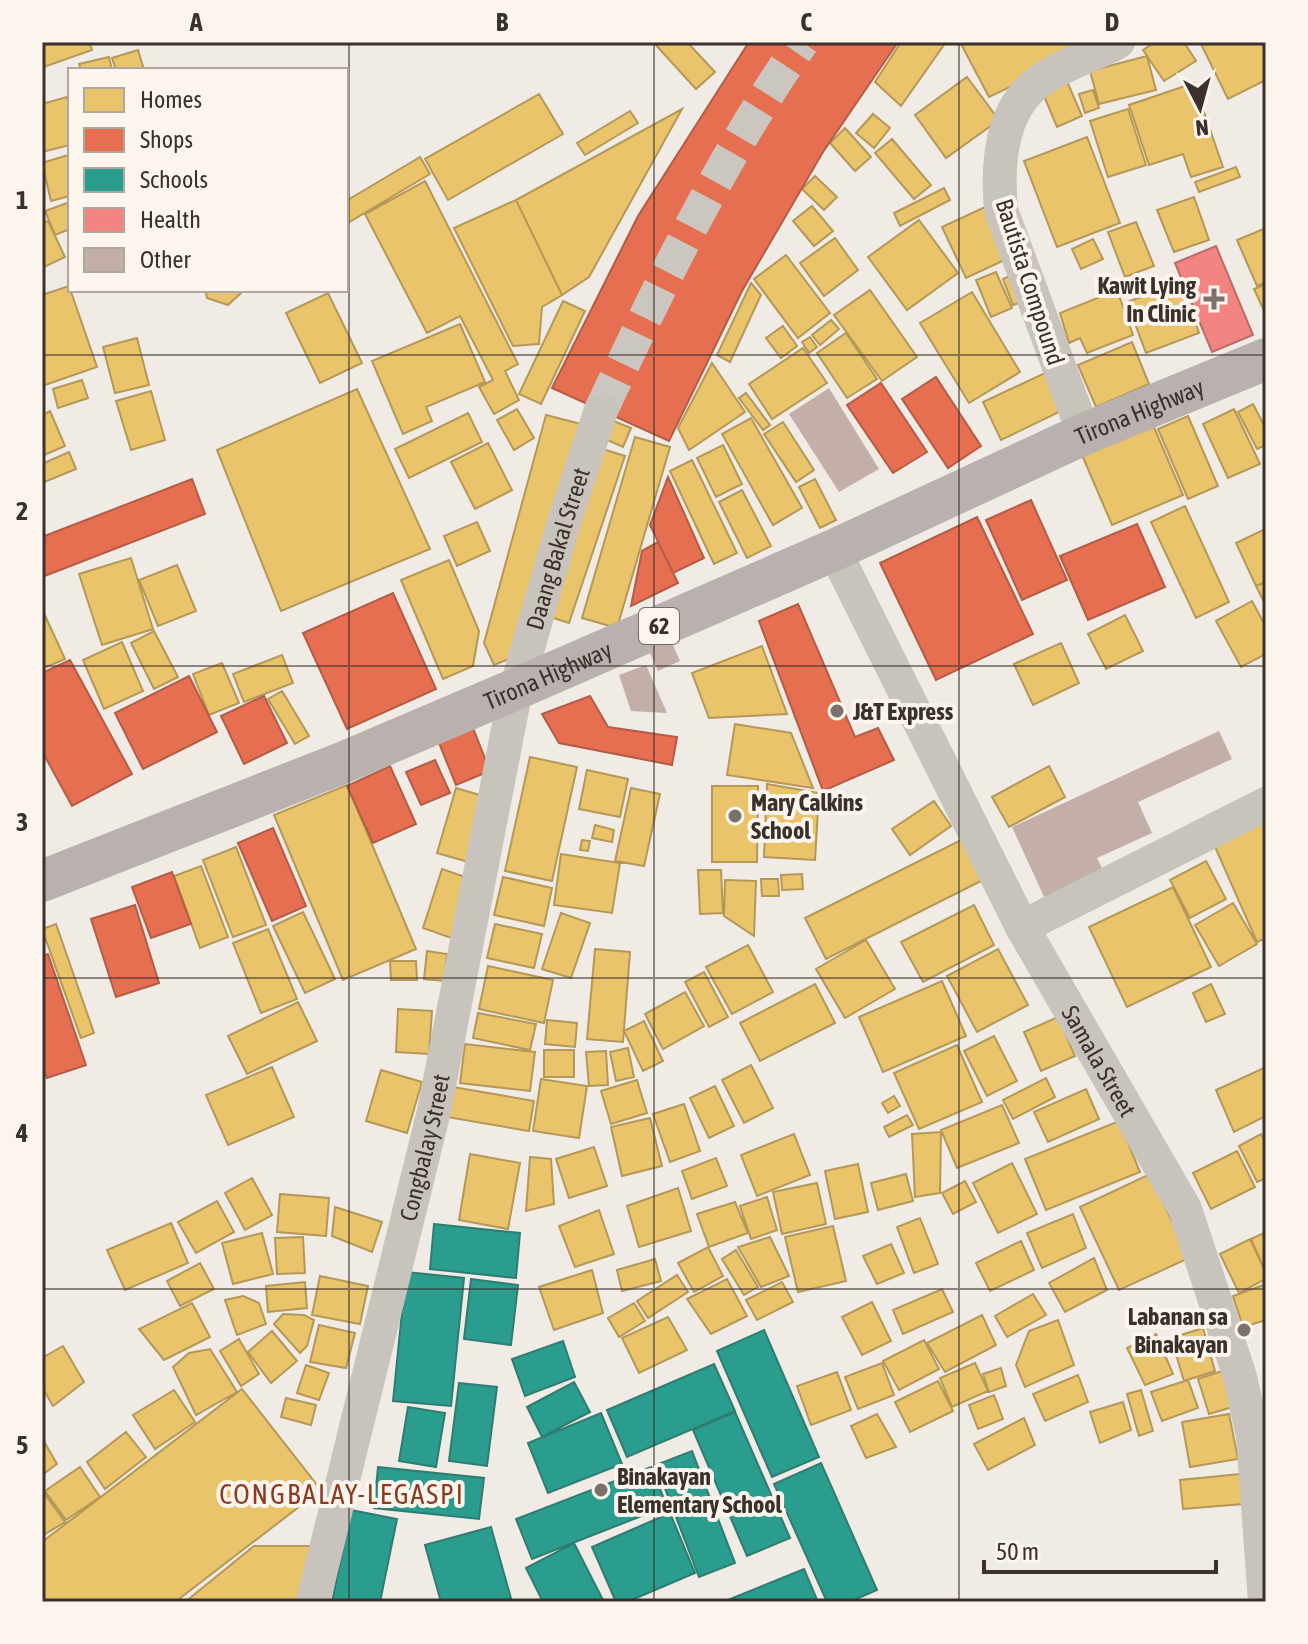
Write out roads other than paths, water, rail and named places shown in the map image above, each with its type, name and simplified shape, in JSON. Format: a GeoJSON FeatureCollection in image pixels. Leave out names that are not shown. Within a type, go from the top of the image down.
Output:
{"type":"FeatureCollection","features":[{"type":"Feature","properties":{"kind":"main road","name":"Tirona Highway"},"geometry":{"type":"LineString","coordinates":[[43,878],[342,763],[834,550],[1084,434],[1266,359]]}},
{"type":"Feature","properties":{"kind":"street","name":"Bautista Compound"},"geometry":{"type":"LineString","coordinates":[[1084,434],[1001,210],[998,177],[1008,121],[1028,93],[1040,81],[1118,42]]}},
{"type":"Feature","properties":{"kind":"street","name":"Daang Bakal Street"},"geometry":{"type":"LineString","coordinates":[[516,689],[601,410]]}},
{"type":"Feature","properties":{"kind":"street","name":"Samala Street"},"geometry":{"type":"LineString","coordinates":[[834,550],[1022,927],[1185,1209],[1253,1374],[1253,1436],[1265,1602]]}},
{"type":"Feature","properties":{"kind":"street","name":"Congbalay Street"},"geometry":{"type":"LineString","coordinates":[[313,1602],[434,1111],[516,689]]}},
{"type":"Feature","properties":{"kind":"street"},"geometry":{"type":"LineString","coordinates":[[1022,927],[1266,804]]}},
{"type":"Feature","properties":{"kind":"tunnel"},"geometry":{"type":"LineString","coordinates":[[601,410],[719,176],[802,42]]}},
{"type":"Feature","properties":{"kind":"place","name":"Kawit Lying In Clinic"},"geometry":{"type":"Point","coordinates":[1214,299]}},
{"type":"Feature","properties":{"kind":"place","name":"J&T Express"},"geometry":{"type":"Point","coordinates":[837,711]}},
{"type":"Feature","properties":{"kind":"place","name":"Mary Calkins School"},"geometry":{"type":"Point","coordinates":[735,816]}},
{"type":"Feature","properties":{"kind":"place","name":"Labanan sa Binakayan"},"geometry":{"type":"Point","coordinates":[1244,1330]}},
{"type":"Feature","properties":{"kind":"place","name":"Binakayan Elementary School"},"geometry":{"type":"Point","coordinates":[601,1490]}},
{"type":"Feature","properties":{"kind":"district","name":"CONGBALAY-LEGASPI"},"geometry":{"type":"Point","coordinates":[342,1494]}}]}
